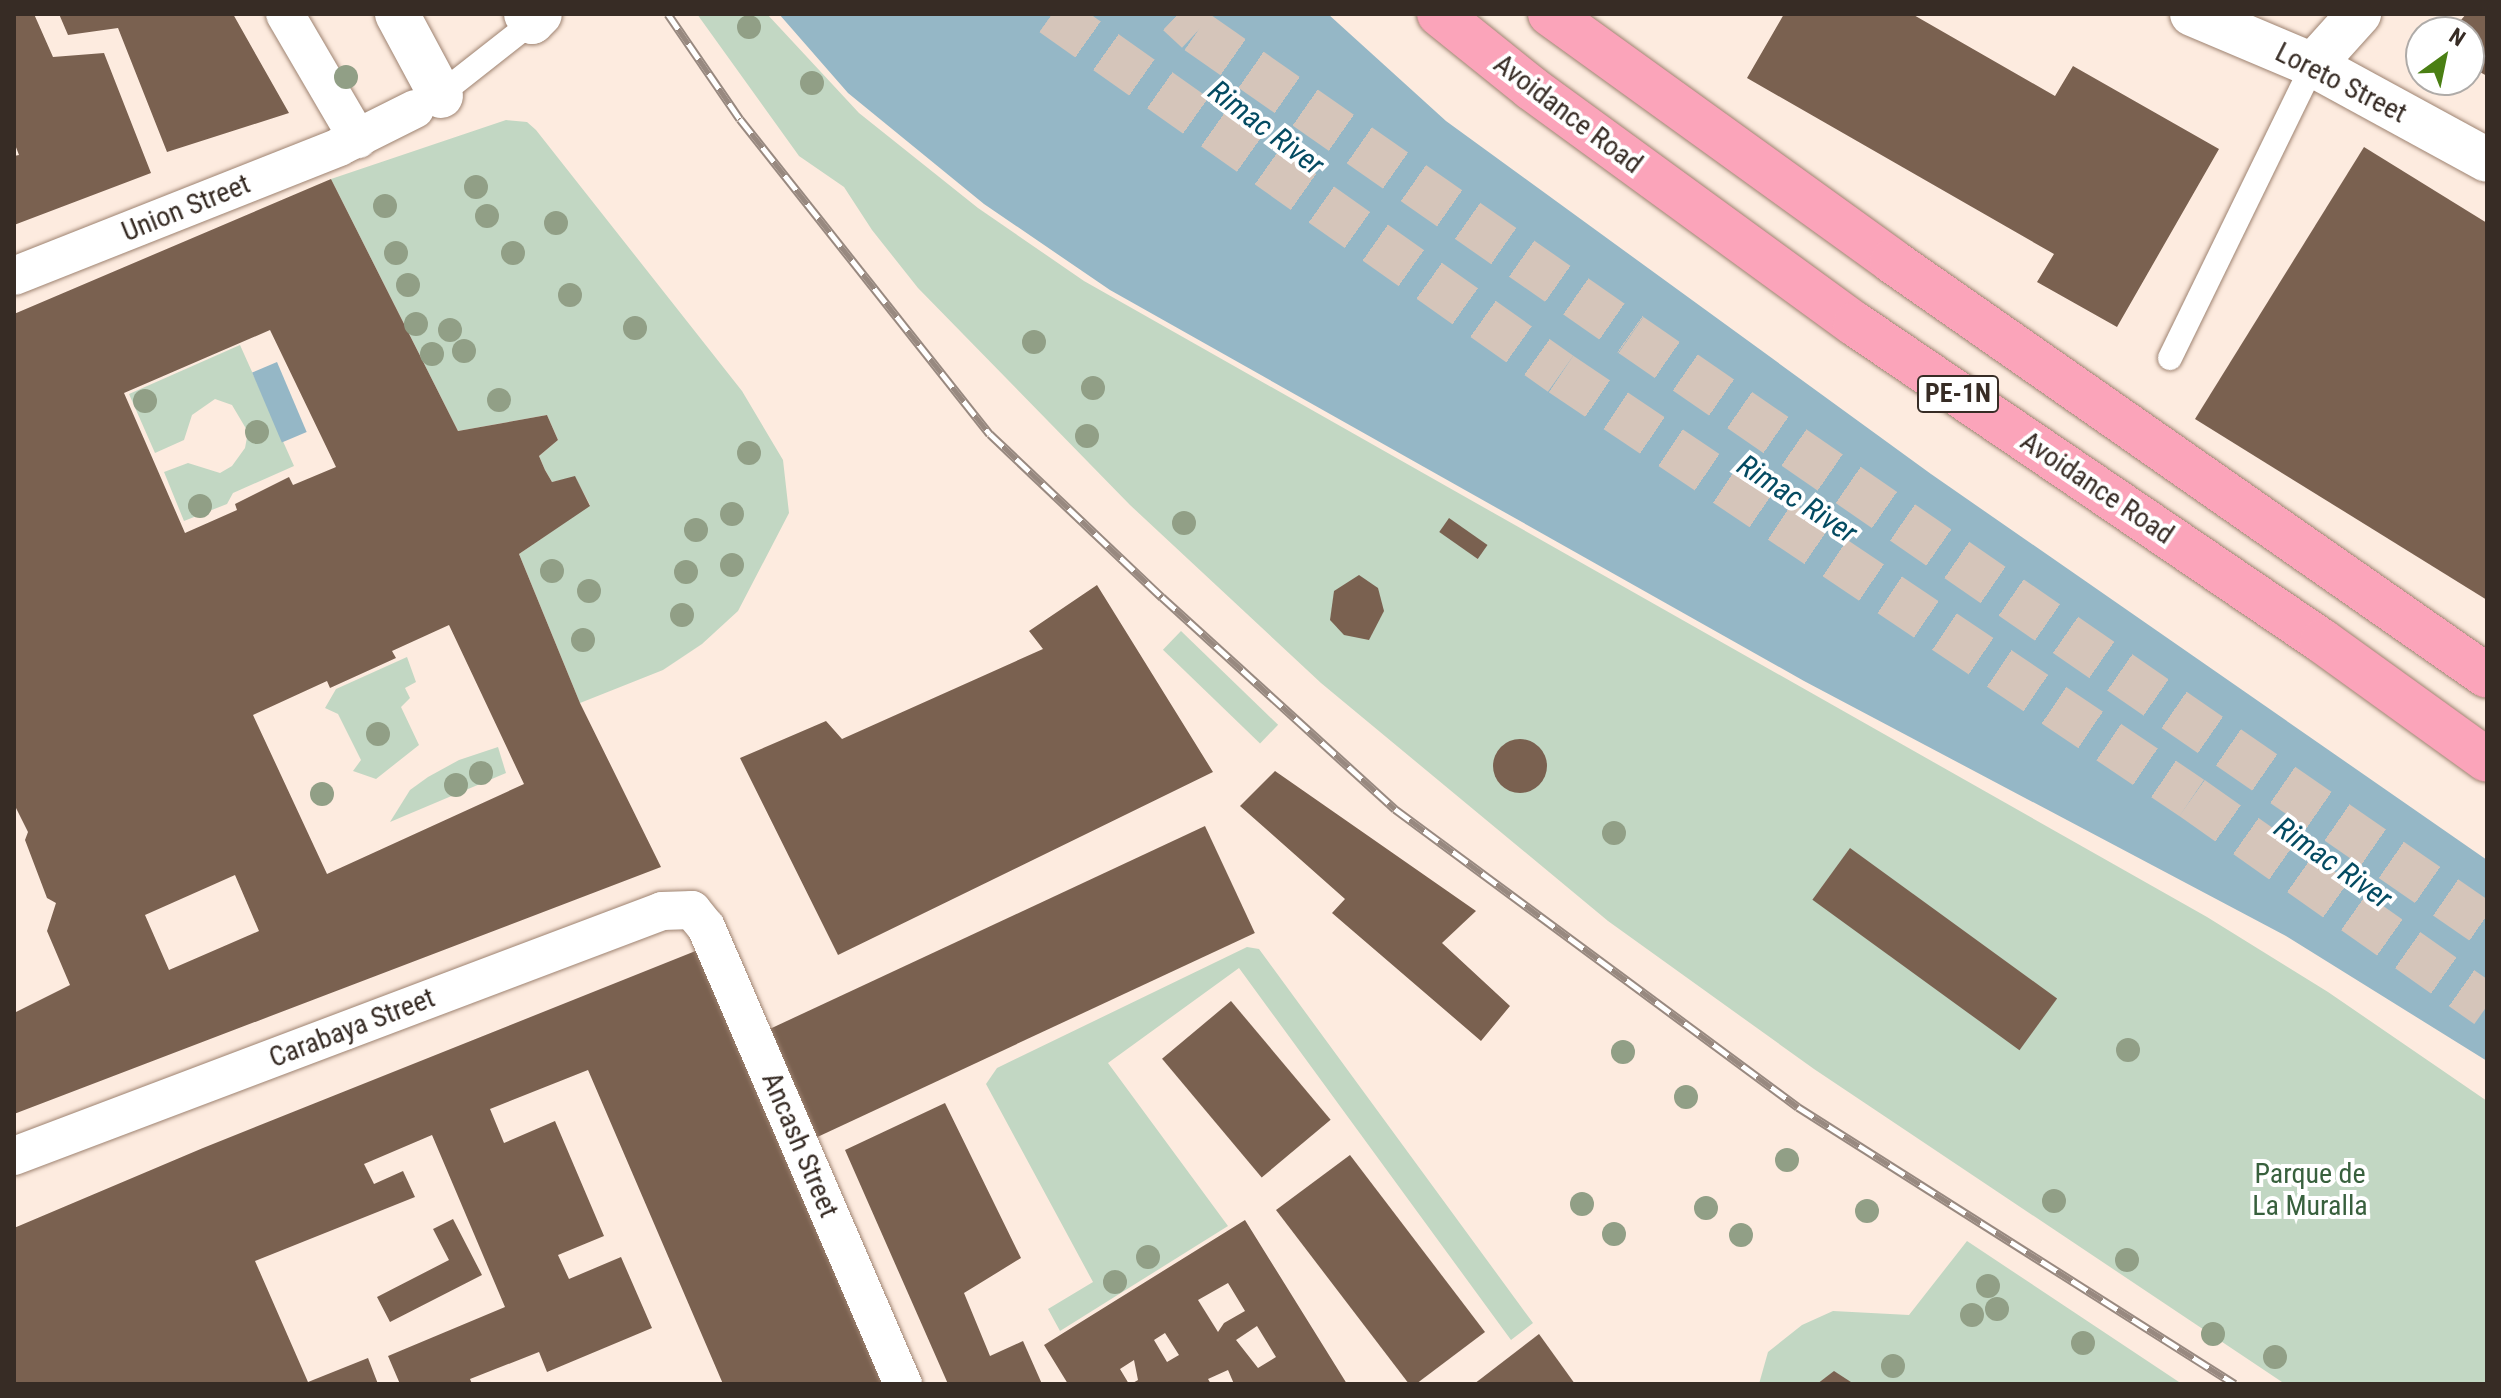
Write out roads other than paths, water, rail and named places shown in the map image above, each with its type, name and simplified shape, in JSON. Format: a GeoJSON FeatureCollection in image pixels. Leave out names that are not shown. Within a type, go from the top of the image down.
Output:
{"type":"FeatureCollection","features":[{"type":"Feature","properties":{"kind":"highway","name":"Avoidance Road"},"geometry":{"type":"LineString","coordinates":[[1439,14],[1531,88],[1855,324],[2322,641],[2487,760]]}},
{"type":"Feature","properties":{"kind":"highway","name":"PE-1N"},"geometry":{"type":"LineString","coordinates":[[1550,14],[1892,261],[2487,676]]}},
{"type":"Feature","properties":{"kind":"main road"},"geometry":{"type":"LineString","coordinates":[[397,14],[428,102]]}},
{"type":"Feature","properties":{"kind":"main road","name":"Loreto Street"},"geometry":{"type":"LineString","coordinates":[[2192,14],[2313,65],[2487,160]]}},
{"type":"Feature","properties":{"kind":"main road"},"geometry":{"type":"LineString","coordinates":[[2313,65],[2359,14]]}},
{"type":"Feature","properties":{"kind":"street"},"geometry":{"type":"LineString","coordinates":[[285,14],[358,139]]}},
{"type":"Feature","properties":{"kind":"street","name":"Union Street"},"geometry":{"type":"LineString","coordinates":[[14,276],[358,139],[428,102]]}},
{"type":"Feature","properties":{"kind":"street","name":"Carabaya Street"},"geometry":{"type":"LineString","coordinates":[[14,1156],[662,911],[692,910]]}},
{"type":"Feature","properties":{"kind":"street","name":"Ancash Street"},"geometry":{"type":"LineString","coordinates":[[692,910],[706,927],[903,1384]]}},
{"type":"Feature","properties":{"kind":"lane"},"geometry":{"type":"LineString","coordinates":[[428,102],[532,17]]}},
{"type":"Feature","properties":{"kind":"lane"},"geometry":{"type":"LineString","coordinates":[[2170,358],[2313,65]]}},
{"type":"Feature","properties":{"kind":"water","name":"Rimac River"},"geometry":{"type":"Polygon","coordinates":[[[779,14],[1328,14],[1446,121],[1931,474],[2487,860],[2487,1061],[2286,936],[1804,681],[1110,290],[984,204],[848,93],[779,14]]]}},
{"type":"Feature","properties":{"kind":"water"},"geometry":{"type":"Polygon","coordinates":[[[277,362],[307,432],[282,443],[252,373],[277,362]]]}},
{"type":"Feature","properties":{"kind":"tunnel"},"geometry":{"type":"LineString","coordinates":[[1052,14],[1561,374],[2192,798],[2487,1006]]}},
{"type":"Feature","properties":{"kind":"tunnel"},"geometry":{"type":"LineString","coordinates":[[1178,14],[1197,32],[1631,335],[2487,926]]}},
{"type":"Feature","properties":{"kind":"railway"},"geometry":{"type":"LineString","coordinates":[[668,14],[740,119],[990,434],[1162,597],[1395,809],[1798,1107],[2235,1384]]}},
{"type":"Feature","properties":{"kind":"park label","name":"Parque de La Muralla"},"geometry":{"type":"Point","coordinates":[2310,1190]}}]}
